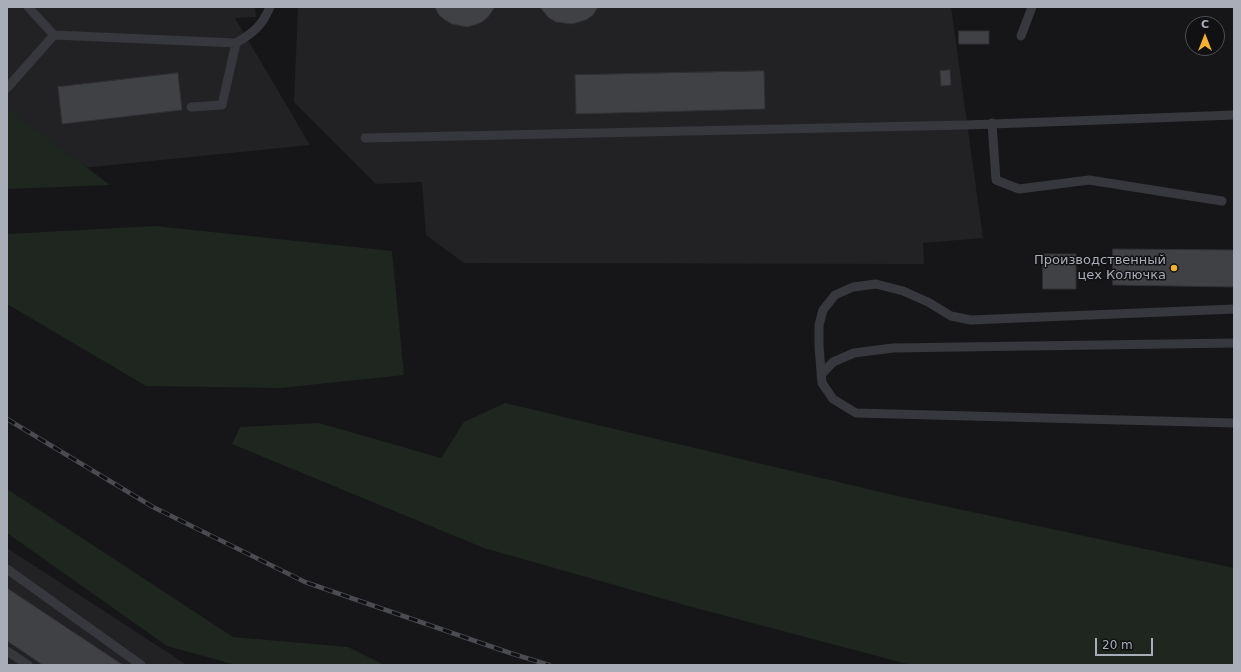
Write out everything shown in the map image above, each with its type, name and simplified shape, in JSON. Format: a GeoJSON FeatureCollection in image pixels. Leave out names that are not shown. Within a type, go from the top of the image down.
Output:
{"type":"FeatureCollection","features":[{"type":"Feature","properties":{"kind":"lane"},"geometry":{"type":"LineString","coordinates":[[28,7],[54,35],[236,43],[254,32],[266,16],[270,7]]}},
{"type":"Feature","properties":{"kind":"lane"},"geometry":{"type":"LineString","coordinates":[[1021,36],[1032,7]]}},
{"type":"Feature","properties":{"kind":"lane"},"geometry":{"type":"LineString","coordinates":[[7,88],[54,35]]}},
{"type":"Feature","properties":{"kind":"lane"},"geometry":{"type":"LineString","coordinates":[[191,107],[222,105],[236,43]]}},
{"type":"Feature","properties":{"kind":"lane"},"geometry":{"type":"LineString","coordinates":[[365,138],[992,123],[1234,115]]}},
{"type":"Feature","properties":{"kind":"lane"},"geometry":{"type":"LineString","coordinates":[[992,123],[996,180],[1019,189],[1089,180],[1222,202]]}},
{"type":"Feature","properties":{"kind":"lane"},"geometry":{"type":"LineString","coordinates":[[1234,308],[971,320],[951,316],[928,302],[903,291],[876,284],[853,287],[835,295],[823,310],[818,347],[822,383],[833,399],[856,413],[1234,423]]}},
{"type":"Feature","properties":{"kind":"lane"},"geometry":{"type":"LineString","coordinates":[[822,375],[833,362],[854,353],[893,348],[1234,342]]}},
{"type":"Feature","properties":{"kind":"lane"},"geometry":{"type":"LineString","coordinates":[[7,569],[141,665]]}},
{"type":"Feature","properties":{"kind":"lane"},"geometry":{"type":"LineString","coordinates":[[7,651],[28,665]]}},
{"type":"Feature","properties":{"kind":"shaded area"},"geometry":{"type":"Polygon","coordinates":[[[7,7],[255,7],[256,17],[235,18],[310,145],[32,173],[7,150],[7,7]]]}},
{"type":"Feature","properties":{"kind":"shaded area"},"geometry":{"type":"Polygon","coordinates":[[[298,7],[951,7],[983,238],[923,243],[924,264],[464,263],[426,235],[422,182],[376,184],[294,102],[298,7]]]}},
{"type":"Feature","properties":{"kind":"shaded area"},"geometry":{"type":"Polygon","coordinates":[[[7,108],[110,185],[7,189],[7,108]]]}},
{"type":"Feature","properties":{"kind":"shaded area"},"geometry":{"type":"Polygon","coordinates":[[[155,226],[392,251],[404,375],[281,388],[146,386],[7,304],[7,234],[155,226]]]}},
{"type":"Feature","properties":{"kind":"shaded area"},"geometry":{"type":"Polygon","coordinates":[[[505,403],[893,495],[1234,568],[1234,665],[911,665],[692,607],[484,548],[232,444],[240,427],[319,423],[441,458],[464,422],[505,403]]]}},
{"type":"Feature","properties":{"kind":"shaded area"},"geometry":{"type":"Polygon","coordinates":[[[7,489],[233,637],[348,647],[384,665],[236,665],[167,646],[7,533],[7,489]]]}},
{"type":"Feature","properties":{"kind":"shaded area"},"geometry":{"type":"Polygon","coordinates":[[[7,548],[187,665],[7,665],[7,548]]]}},
{"type":"Feature","properties":{"kind":"building"},"geometry":{"type":"Polygon","coordinates":[[[435,7],[495,7],[488,17],[482,22],[467,27],[452,24],[445,20],[439,15],[435,7]]]}},
{"type":"Feature","properties":{"kind":"building"},"geometry":{"type":"Polygon","coordinates":[[[540,7],[598,7],[593,15],[586,20],[572,24],[556,22],[549,18],[540,7]]]}},
{"type":"Feature","properties":{"kind":"building"},"geometry":{"type":"Polygon","coordinates":[[[959,31],[989,31],[989,44],[959,44],[959,31]]]}},
{"type":"Feature","properties":{"kind":"building"},"geometry":{"type":"Polygon","coordinates":[[[950,70],[951,85],[941,86],[940,71],[950,70]]]}},
{"type":"Feature","properties":{"kind":"building"},"geometry":{"type":"Polygon","coordinates":[[[764,71],[765,109],[576,114],[575,75],[764,71]]]}},
{"type":"Feature","properties":{"kind":"building"},"geometry":{"type":"Polygon","coordinates":[[[178,73],[182,110],[62,124],[58,87],[178,73]]]}},
{"type":"Feature","properties":{"kind":"building","name":"Производственный цех Колючка"},"geometry":{"type":"Polygon","coordinates":[[[1113,249],[1234,250],[1234,287],[1113,285],[1113,249]]]}},
{"type":"Feature","properties":{"kind":"building"},"geometry":{"type":"Polygon","coordinates":[[[1043,254],[1076,254],[1076,289],[1043,289],[1043,254]]]}},
{"type":"Feature","properties":{"kind":"building"},"geometry":{"type":"Polygon","coordinates":[[[7,588],[123,665],[43,665],[7,641],[7,588]]]}},
{"type":"Feature","properties":{"kind":"railway"},"geometry":{"type":"LineString","coordinates":[[7,419],[153,507],[305,582],[549,665]]}},
{"type":"Feature","properties":{"kind":"place","name":"Производственный цех Колючка"},"geometry":{"type":"Point","coordinates":[1174,268]}}]}
